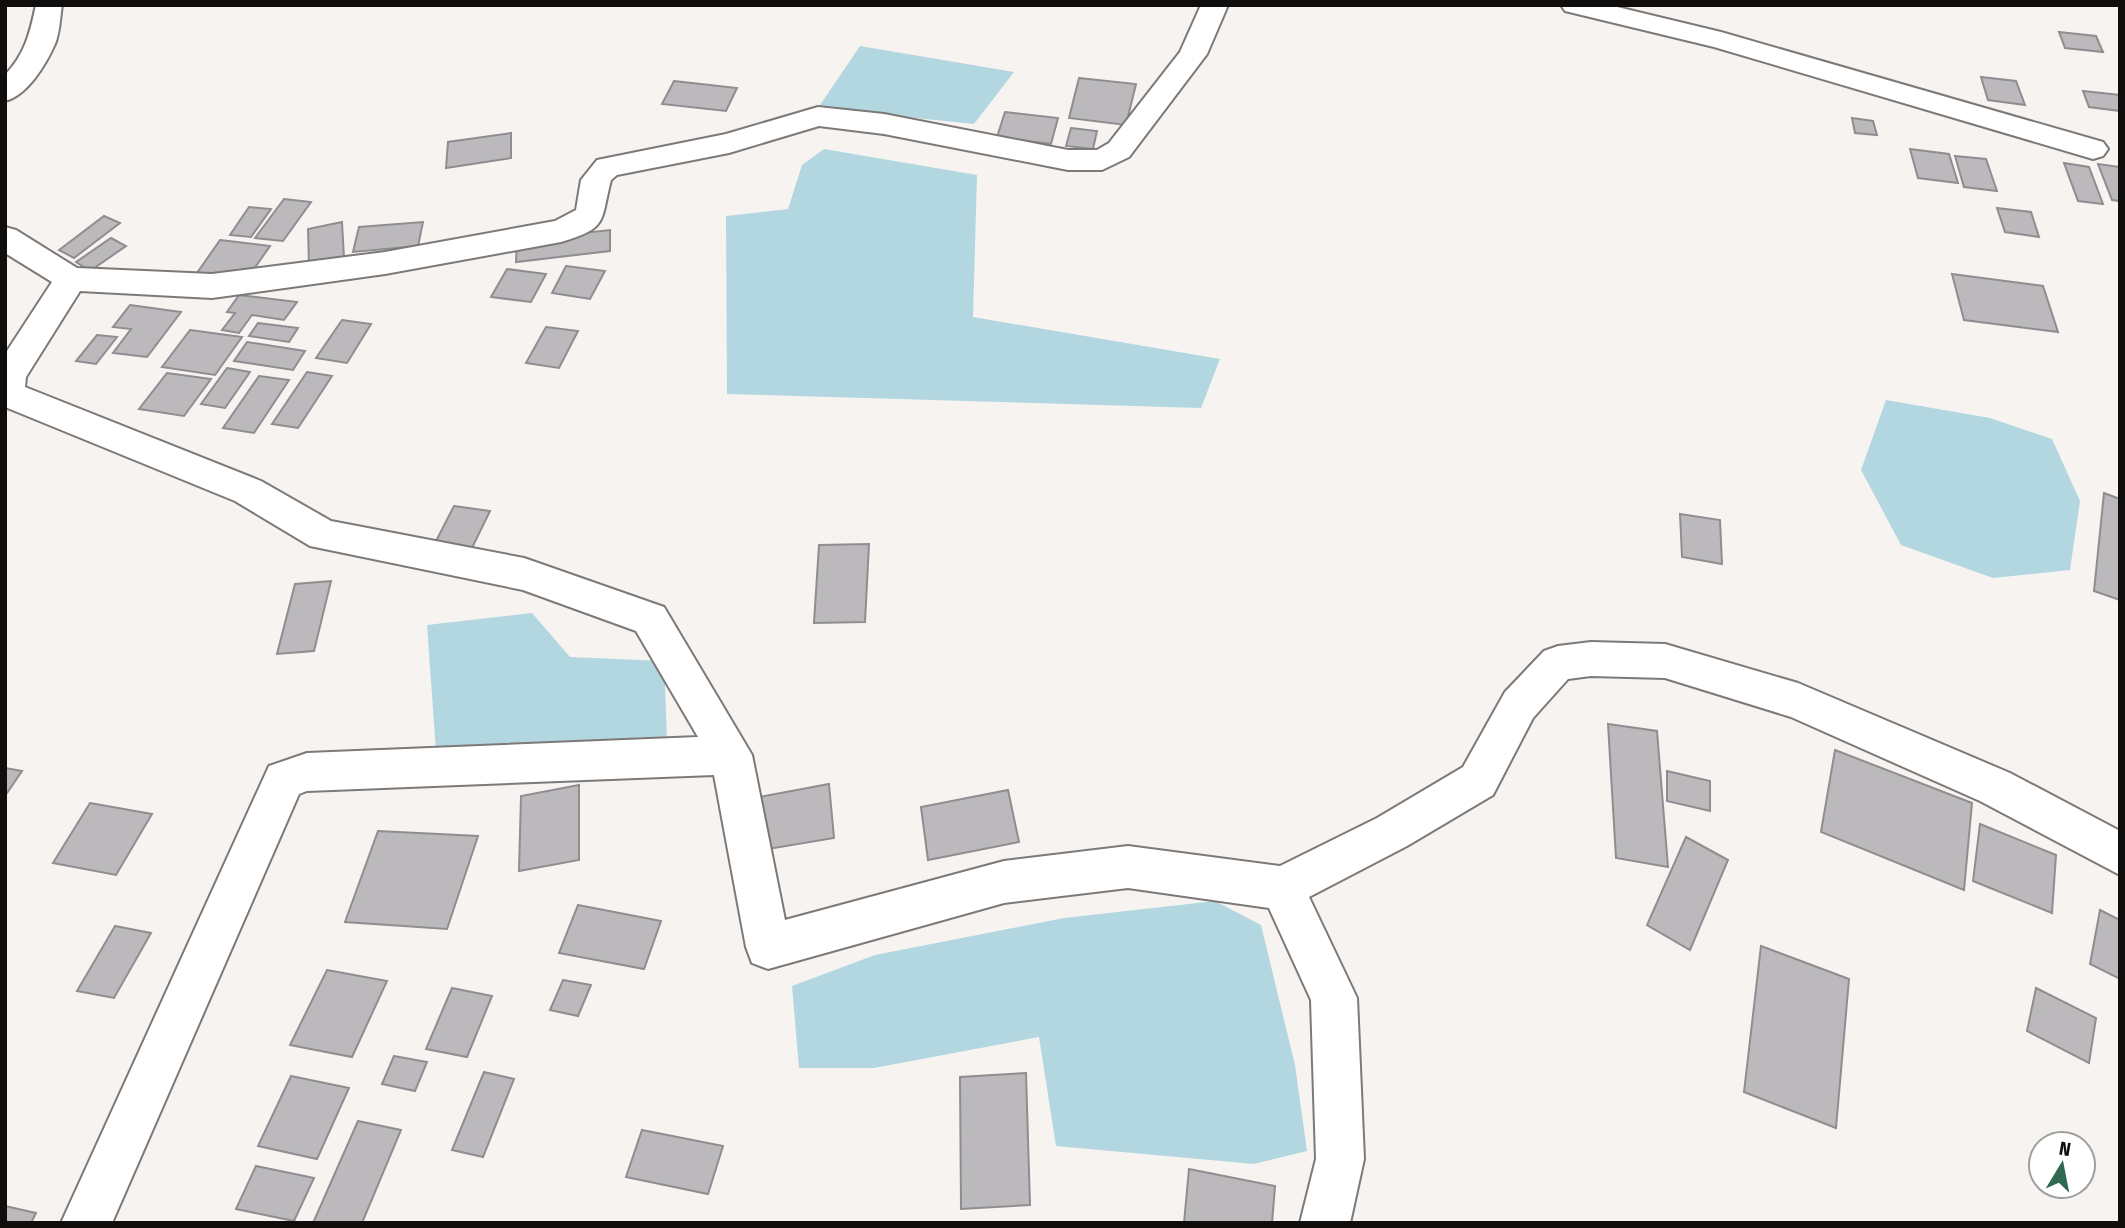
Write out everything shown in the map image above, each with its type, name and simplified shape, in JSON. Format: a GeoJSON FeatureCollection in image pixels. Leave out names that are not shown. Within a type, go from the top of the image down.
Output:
{"type":"FeatureCollection","features":[{"type":"Feature","properties":{"kind":"street"},"geometry":{"type":"LineString","coordinates":[[5,92],[26,70],[42,42],[49,5]]}},
{"type":"Feature","properties":{"kind":"street"},"geometry":{"type":"LineString","coordinates":[[5,238],[71,279],[212,286],[384,262],[561,231],[583,221],[592,208],[595,179],[598,173],[608,167],[729,143],[818,116],[884,124],[1068,160],[1102,160],[1119,150],[1193,54],[1215,5]]}},
{"type":"Feature","properties":{"kind":"street"},"geometry":{"type":"LineString","coordinates":[[1574,5],[1721,40],[2093,149]]}},
{"type":"Feature","properties":{"kind":"street"},"geometry":{"type":"LineString","coordinates":[[71,279],[9,376],[8,394],[247,491],[323,535],[524,574],[650,619],[731,755],[768,947],[1004,882],[1128,867],[1282,888],[1392,832],[1478,781],[1519,705],[1558,663],[1591,659],[1665,661],[1798,701],[1994,787],[2120,854]]}},
{"type":"Feature","properties":{"kind":"street"},"geometry":{"type":"LineString","coordinates":[[86,1223],[284,780],[307,772],[731,755]]}},
{"type":"Feature","properties":{"kind":"street"},"geometry":{"type":"LineString","coordinates":[[1282,888],[1334,998],[1340,1159],[1325,1223]]}},
{"type":"Feature","properties":{"kind":"water"},"geometry":{"type":"Polygon","coordinates":[[[860,46],[1014,72],[974,124],[818,108],[860,46]]]}},
{"type":"Feature","properties":{"kind":"water"},"geometry":{"type":"Polygon","coordinates":[[[824,149],[977,175],[973,317],[1220,359],[1201,408],[727,394],[726,216],[788,209],[802,165],[824,149]]]}},
{"type":"Feature","properties":{"kind":"water"},"geometry":{"type":"Polygon","coordinates":[[[1886,400],[1990,418],[2052,439],[2080,501],[2070,570],[1993,578],[1901,545],[1861,470],[1886,400]]]}},
{"type":"Feature","properties":{"kind":"water"},"geometry":{"type":"Polygon","coordinates":[[[532,613],[570,657],[664,661],[667,738],[437,766],[427,625],[532,613]]]}},
{"type":"Feature","properties":{"kind":"water"},"geometry":{"type":"Polygon","coordinates":[[[1215,901],[1261,925],[1295,1065],[1307,1151],[1254,1164],[1056,1146],[1039,1037],[874,1068],[799,1068],[792,986],[875,955],[1064,918],[1215,901]]]}},
{"type":"Feature","properties":{"kind":"building"},"geometry":{"type":"Polygon","coordinates":[[[2059,32],[2096,36],[2103,52],[2065,48],[2059,32]]]}},
{"type":"Feature","properties":{"kind":"building"},"geometry":{"type":"Polygon","coordinates":[[[1981,77],[2016,81],[2025,105],[1988,100],[1981,77]]]}},
{"type":"Feature","properties":{"kind":"building"},"geometry":{"type":"Polygon","coordinates":[[[1079,78],[1136,84],[1126,125],[1069,118],[1079,78]]]}},
{"type":"Feature","properties":{"kind":"building"},"geometry":{"type":"Polygon","coordinates":[[[674,81],[737,88],[726,111],[662,104],[674,81]]]}},
{"type":"Feature","properties":{"kind":"building"},"geometry":{"type":"Polygon","coordinates":[[[2083,91],[2120,95],[2120,111],[2089,107],[2083,91]]]}},
{"type":"Feature","properties":{"kind":"building"},"geometry":{"type":"Polygon","coordinates":[[[1005,112],[1058,118],[1051,144],[997,137],[1005,112]]]}},
{"type":"Feature","properties":{"kind":"building"},"geometry":{"type":"Polygon","coordinates":[[[1852,118],[1873,121],[1877,135],[1855,133],[1852,118]]]}},
{"type":"Feature","properties":{"kind":"building"},"geometry":{"type":"Polygon","coordinates":[[[1071,128],[1097,131],[1093,149],[1066,146],[1071,128]]]}},
{"type":"Feature","properties":{"kind":"building"},"geometry":{"type":"Polygon","coordinates":[[[511,133],[511,158],[446,168],[448,142],[511,133]]]}},
{"type":"Feature","properties":{"kind":"building"},"geometry":{"type":"Polygon","coordinates":[[[1910,149],[1949,154],[1958,183],[1918,178],[1910,149]]]}},
{"type":"Feature","properties":{"kind":"building"},"geometry":{"type":"Polygon","coordinates":[[[1955,156],[1986,159],[1997,191],[1964,187],[1955,156]]]}},
{"type":"Feature","properties":{"kind":"building"},"geometry":{"type":"Polygon","coordinates":[[[2064,163],[2089,167],[2103,204],[2078,201],[2064,163]]]}},
{"type":"Feature","properties":{"kind":"building"},"geometry":{"type":"Polygon","coordinates":[[[2098,164],[2120,167],[2120,201],[2112,200],[2098,164]]]}},
{"type":"Feature","properties":{"kind":"building"},"geometry":{"type":"Polygon","coordinates":[[[284,199],[311,202],[283,241],[255,238],[284,199]]]}},
{"type":"Feature","properties":{"kind":"building"},"geometry":{"type":"Polygon","coordinates":[[[249,207],[271,209],[251,237],[230,235],[249,207]]]}},
{"type":"Feature","properties":{"kind":"building"},"geometry":{"type":"Polygon","coordinates":[[[1997,208],[2031,212],[2039,237],[2005,232],[1997,208]]]}},
{"type":"Feature","properties":{"kind":"building"},"geometry":{"type":"Polygon","coordinates":[[[104,216],[120,223],[74,258],[59,250],[104,216]]]}},
{"type":"Feature","properties":{"kind":"building"},"geometry":{"type":"Polygon","coordinates":[[[342,222],[344,258],[309,266],[308,229],[342,222]]]}},
{"type":"Feature","properties":{"kind":"building"},"geometry":{"type":"Polygon","coordinates":[[[423,222],[418,246],[353,252],[359,227],[423,222]]]}},
{"type":"Feature","properties":{"kind":"building"},"geometry":{"type":"Polygon","coordinates":[[[610,230],[610,251],[516,262],[517,240],[610,230]]]}},
{"type":"Feature","properties":{"kind":"building"},"geometry":{"type":"Polygon","coordinates":[[[111,238],[126,246],[90,271],[76,262],[111,238]]]}},
{"type":"Feature","properties":{"kind":"building"},"geometry":{"type":"Polygon","coordinates":[[[220,240],[270,246],[247,279],[197,273],[220,240]]]}},
{"type":"Feature","properties":{"kind":"building"},"geometry":{"type":"Polygon","coordinates":[[[566,266],[605,271],[590,299],[552,293],[566,266]]]}},
{"type":"Feature","properties":{"kind":"building"},"geometry":{"type":"Polygon","coordinates":[[[507,269],[546,274],[531,302],[491,297],[507,269]]]}},
{"type":"Feature","properties":{"kind":"building"},"geometry":{"type":"Polygon","coordinates":[[[1952,274],[2043,286],[2058,332],[1964,320],[1952,274]]]}},
{"type":"Feature","properties":{"kind":"building"},"geometry":{"type":"Polygon","coordinates":[[[239,295],[297,302],[284,320],[252,315],[239,333],[222,330],[235,313],[227,312],[239,295]]]}},
{"type":"Feature","properties":{"kind":"building"},"geometry":{"type":"Polygon","coordinates":[[[130,305],[181,312],[147,357],[113,353],[131,329],[113,327],[130,305]]]}},
{"type":"Feature","properties":{"kind":"building"},"geometry":{"type":"Polygon","coordinates":[[[342,320],[371,324],[347,363],[316,358],[342,320]]]}},
{"type":"Feature","properties":{"kind":"building"},"geometry":{"type":"Polygon","coordinates":[[[258,323],[298,328],[289,342],[249,336],[258,323]]]}},
{"type":"Feature","properties":{"kind":"building"},"geometry":{"type":"Polygon","coordinates":[[[546,327],[578,331],[559,368],[526,363],[546,327]]]}},
{"type":"Feature","properties":{"kind":"building"},"geometry":{"type":"Polygon","coordinates":[[[190,330],[242,337],[215,375],[162,367],[190,330]]]}},
{"type":"Feature","properties":{"kind":"building"},"geometry":{"type":"Polygon","coordinates":[[[97,335],[117,337],[96,364],[76,361],[97,335]]]}},
{"type":"Feature","properties":{"kind":"building"},"geometry":{"type":"Polygon","coordinates":[[[247,342],[305,351],[293,370],[234,361],[247,342]]]}},
{"type":"Feature","properties":{"kind":"building"},"geometry":{"type":"Polygon","coordinates":[[[227,368],[250,372],[225,408],[201,404],[227,368]]]}},
{"type":"Feature","properties":{"kind":"building"},"geometry":{"type":"Polygon","coordinates":[[[307,372],[332,376],[298,428],[272,424],[307,372]]]}},
{"type":"Feature","properties":{"kind":"building"},"geometry":{"type":"Polygon","coordinates":[[[167,373],[211,379],[184,416],[139,409],[167,373]]]}},
{"type":"Feature","properties":{"kind":"building"},"geometry":{"type":"Polygon","coordinates":[[[259,376],[289,380],[254,433],[223,428],[259,376]]]}},
{"type":"Feature","properties":{"kind":"building"},"geometry":{"type":"Polygon","coordinates":[[[2104,493],[2120,499],[2120,600],[2094,591],[2104,493]]]}},
{"type":"Feature","properties":{"kind":"building"},"geometry":{"type":"Polygon","coordinates":[[[454,506],[490,511],[472,548],[435,543],[454,506]]]}},
{"type":"Feature","properties":{"kind":"building"},"geometry":{"type":"Polygon","coordinates":[[[1680,514],[1720,520],[1722,564],[1682,557],[1680,514]]]}},
{"type":"Feature","properties":{"kind":"building"},"geometry":{"type":"Polygon","coordinates":[[[869,544],[865,622],[814,623],[819,545],[869,544]]]}},
{"type":"Feature","properties":{"kind":"building"},"geometry":{"type":"Polygon","coordinates":[[[331,581],[314,651],[277,654],[295,584],[331,581]]]}},
{"type":"Feature","properties":{"kind":"building"},"geometry":{"type":"Polygon","coordinates":[[[1608,724],[1657,731],[1668,867],[1616,858],[1608,724]]]}},
{"type":"Feature","properties":{"kind":"building"},"geometry":{"type":"Polygon","coordinates":[[[1835,750],[1972,803],[1964,890],[1821,832],[1835,750]]]}},
{"type":"Feature","properties":{"kind":"building"},"geometry":{"type":"Polygon","coordinates":[[[5,768],[22,771],[5,796],[5,768]]]}},
{"type":"Feature","properties":{"kind":"building"},"geometry":{"type":"Polygon","coordinates":[[[1667,771],[1710,781],[1710,811],[1667,801],[1667,771]]]}},
{"type":"Feature","properties":{"kind":"building"},"geometry":{"type":"Polygon","coordinates":[[[829,784],[834,838],[762,850],[759,797],[829,784]]]}},
{"type":"Feature","properties":{"kind":"building"},"geometry":{"type":"Polygon","coordinates":[[[579,785],[579,860],[519,871],[521,796],[579,785]]]}},
{"type":"Feature","properties":{"kind":"building"},"geometry":{"type":"Polygon","coordinates":[[[1008,790],[1019,842],[928,860],[921,807],[1008,790]]]}},
{"type":"Feature","properties":{"kind":"building"},"geometry":{"type":"Polygon","coordinates":[[[90,803],[152,814],[116,875],[53,863],[90,803]]]}},
{"type":"Feature","properties":{"kind":"building"},"geometry":{"type":"Polygon","coordinates":[[[1980,824],[2056,855],[2052,913],[1973,881],[1980,824]]]}},
{"type":"Feature","properties":{"kind":"building"},"geometry":{"type":"Polygon","coordinates":[[[378,831],[478,836],[447,929],[345,922],[378,831]]]}},
{"type":"Feature","properties":{"kind":"building"},"geometry":{"type":"Polygon","coordinates":[[[1686,837],[1728,860],[1690,950],[1647,925],[1686,837]]]}},
{"type":"Feature","properties":{"kind":"building"},"geometry":{"type":"Polygon","coordinates":[[[578,905],[661,921],[644,969],[559,953],[578,905]]]}},
{"type":"Feature","properties":{"kind":"building"},"geometry":{"type":"Polygon","coordinates":[[[2100,910],[2120,920],[2120,979],[2090,964],[2100,910]]]}},
{"type":"Feature","properties":{"kind":"building"},"geometry":{"type":"Polygon","coordinates":[[[115,926],[151,933],[114,998],[77,991],[115,926]]]}},
{"type":"Feature","properties":{"kind":"building"},"geometry":{"type":"Polygon","coordinates":[[[1761,946],[1849,979],[1836,1128],[1744,1092],[1761,946]]]}},
{"type":"Feature","properties":{"kind":"building"},"geometry":{"type":"Polygon","coordinates":[[[327,970],[387,981],[352,1057],[290,1045],[327,970]]]}},
{"type":"Feature","properties":{"kind":"building"},"geometry":{"type":"Polygon","coordinates":[[[563,980],[591,985],[578,1016],[550,1010],[563,980]]]}},
{"type":"Feature","properties":{"kind":"building"},"geometry":{"type":"Polygon","coordinates":[[[452,988],[492,996],[467,1057],[426,1049],[452,988]]]}},
{"type":"Feature","properties":{"kind":"building"},"geometry":{"type":"Polygon","coordinates":[[[2036,988],[2096,1018],[2089,1063],[2027,1031],[2036,988]]]}},
{"type":"Feature","properties":{"kind":"building"},"geometry":{"type":"Polygon","coordinates":[[[394,1056],[427,1062],[415,1091],[382,1084],[394,1056]]]}},
{"type":"Feature","properties":{"kind":"building"},"geometry":{"type":"Polygon","coordinates":[[[484,1072],[514,1079],[483,1157],[452,1150],[484,1072]]]}},
{"type":"Feature","properties":{"kind":"building"},"geometry":{"type":"Polygon","coordinates":[[[1026,1073],[1030,1205],[961,1209],[960,1077],[1026,1073]]]}},
{"type":"Feature","properties":{"kind":"building"},"geometry":{"type":"Polygon","coordinates":[[[291,1076],[349,1088],[317,1159],[258,1146],[291,1076]]]}},
{"type":"Feature","properties":{"kind":"building"},"geometry":{"type":"Polygon","coordinates":[[[358,1121],[401,1130],[362,1223],[313,1223],[358,1121]]]}},
{"type":"Feature","properties":{"kind":"building"},"geometry":{"type":"Polygon","coordinates":[[[642,1130],[723,1146],[708,1194],[626,1177],[642,1130]]]}},
{"type":"Feature","properties":{"kind":"building"},"geometry":{"type":"Polygon","coordinates":[[[256,1166],[314,1178],[294,1221],[236,1209],[256,1166]]]}},
{"type":"Feature","properties":{"kind":"building"},"geometry":{"type":"Polygon","coordinates":[[[1189,1169],[1275,1186],[1272,1223],[1184,1223],[1189,1169]]]}},
{"type":"Feature","properties":{"kind":"building"},"geometry":{"type":"Polygon","coordinates":[[[5,1206],[36,1213],[31,1223],[5,1223],[5,1206]]]}}]}
